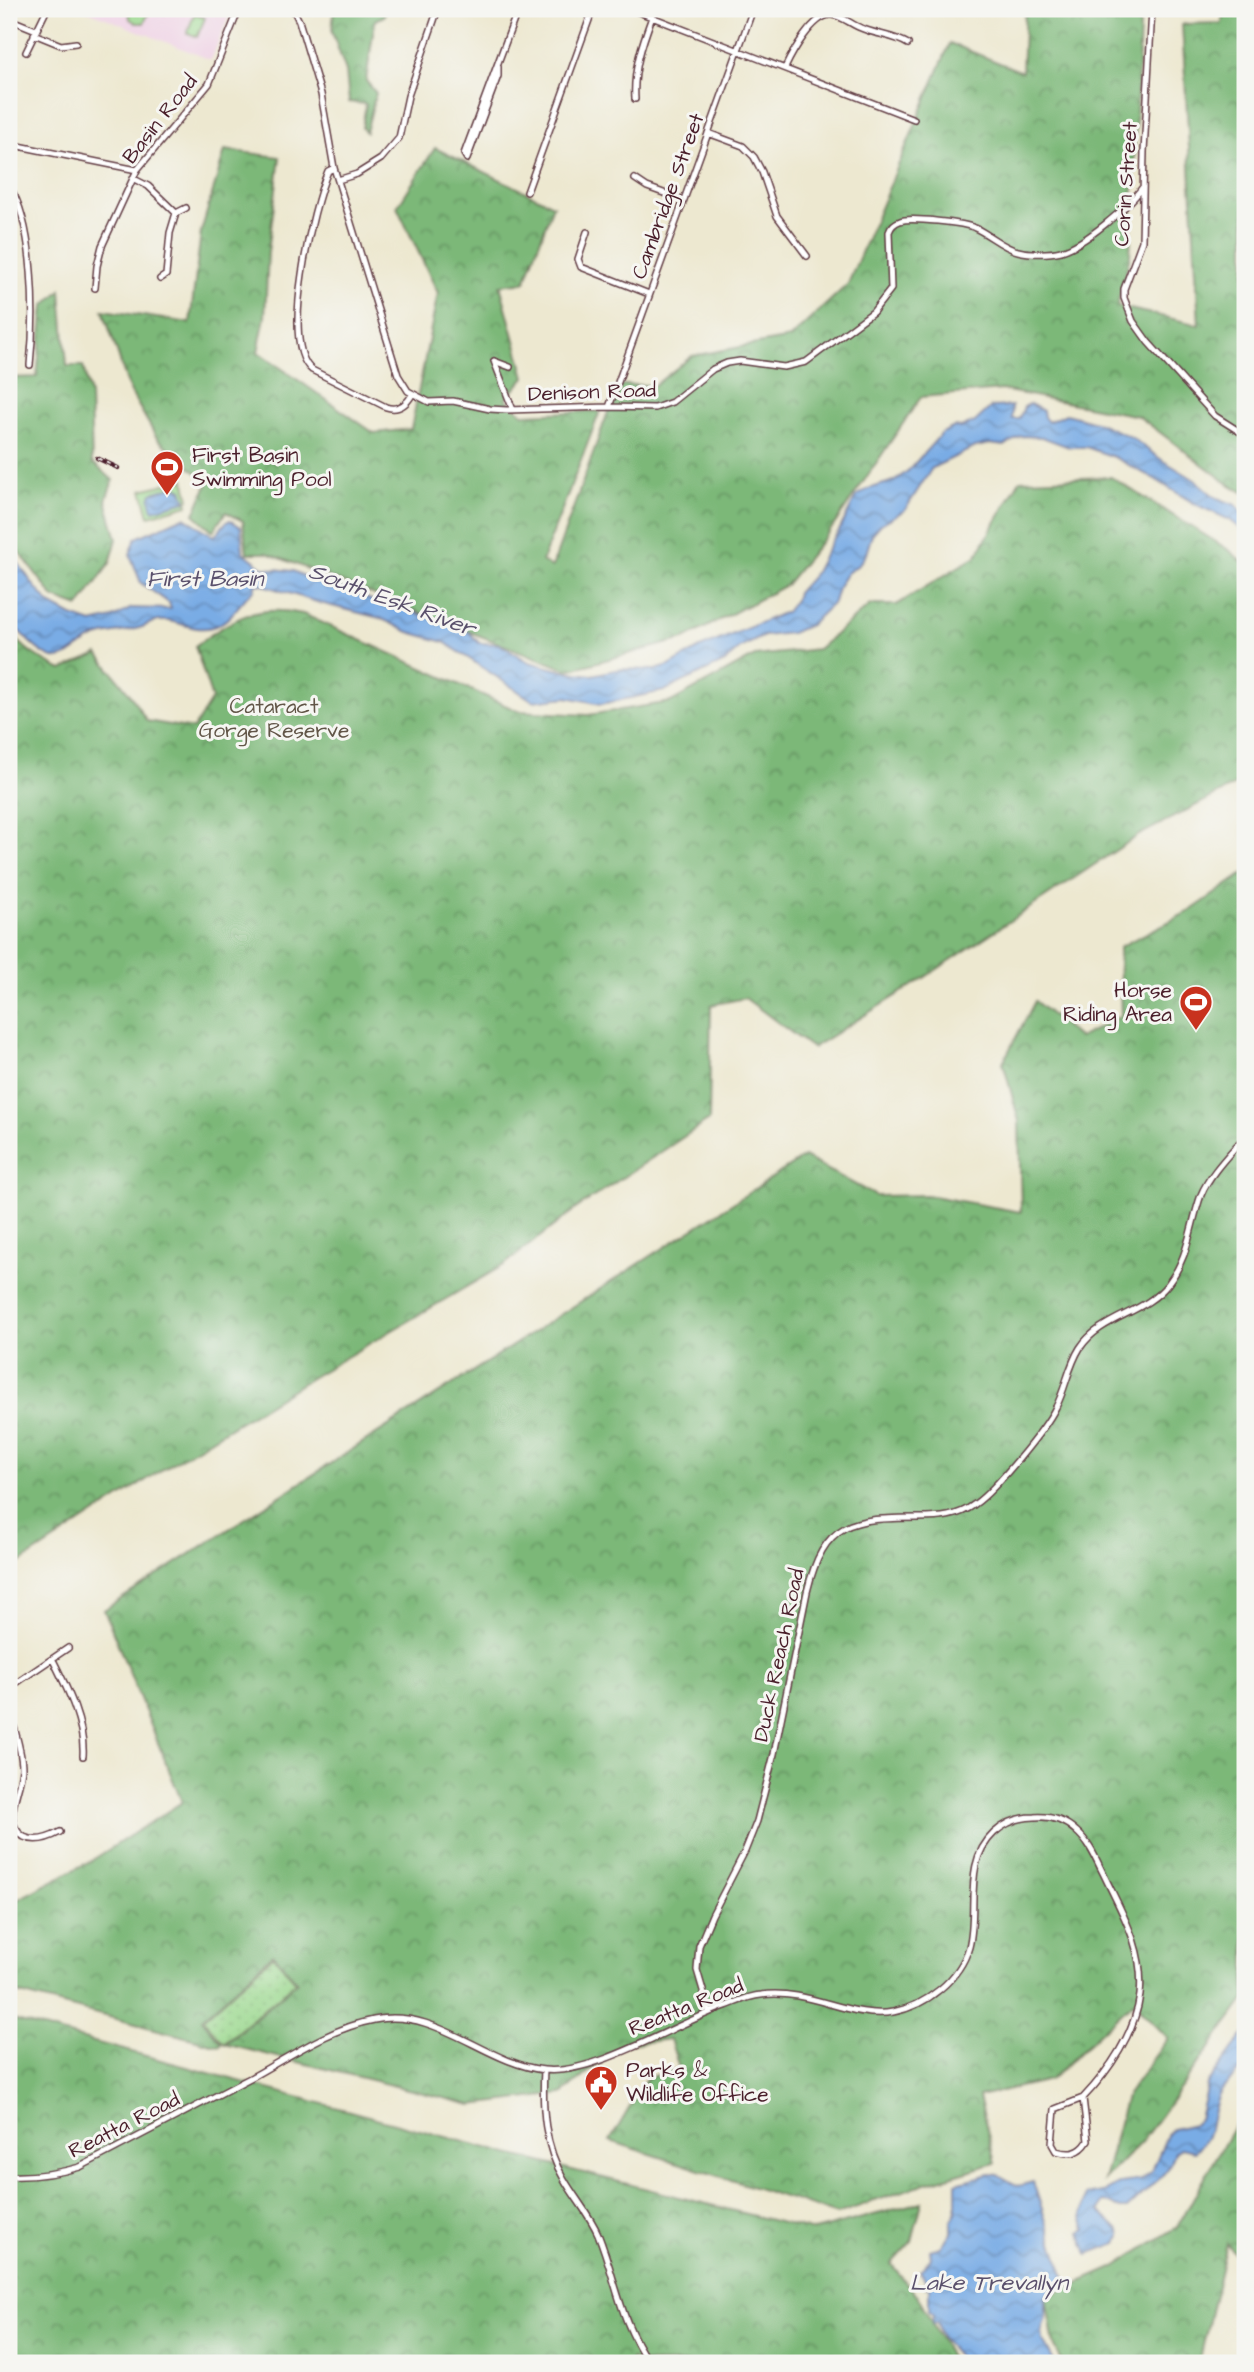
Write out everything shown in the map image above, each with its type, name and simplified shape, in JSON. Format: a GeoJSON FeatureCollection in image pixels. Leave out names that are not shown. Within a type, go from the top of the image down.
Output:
{"type":"FeatureCollection","features":[{"type":"Feature","properties":{"kind":"street"},"geometry":{"type":"LineString","coordinates":[[26,52],[47,9]]}},
{"type":"Feature","properties":{"kind":"street","name":"Basin Road"},"geometry":{"type":"LineString","coordinates":[[95,288],[102,246],[137,170],[209,84],[239,9]]}},
{"type":"Feature","properties":{"kind":"street"},"geometry":{"type":"LineString","coordinates":[[293,9],[321,94],[334,168],[398,375],[402,385],[412,394],[406,403],[396,409],[386,407],[320,374],[308,366],[300,352],[299,296],[302,276],[319,193],[328,171],[334,168]]}},
{"type":"Feature","properties":{"kind":"street"},"geometry":{"type":"LineString","coordinates":[[338,180],[357,174],[381,159],[399,138],[408,96],[438,9]]}},
{"type":"Feature","properties":{"kind":"street"},"geometry":{"type":"LineString","coordinates":[[498,67],[498,76],[467,159],[464,154],[518,9]]}},
{"type":"Feature","properties":{"kind":"street"},"geometry":{"type":"LineString","coordinates":[[527,192],[593,9]]}},
{"type":"Feature","properties":{"kind":"street"},"geometry":{"type":"LineString","coordinates":[[631,9],[914,119]]}},
{"type":"Feature","properties":{"kind":"street","name":"Cambridge Street"},"geometry":{"type":"LineString","coordinates":[[609,407],[753,9]]}},
{"type":"Feature","properties":{"kind":"street","name":"Corin Street"},"geometry":{"type":"LineString","coordinates":[[1152,9],[1142,188],[1142,241],[1124,289],[1128,311],[1140,332],[1201,402],[1245,435]]}},
{"type":"Feature","properties":{"kind":"street"},"geometry":{"type":"LineString","coordinates":[[785,68],[800,41],[818,20],[828,15],[860,28],[893,36],[908,44]]}},
{"type":"Feature","properties":{"kind":"street"},"geometry":{"type":"LineString","coordinates":[[635,99],[634,85],[639,56],[652,17]]}},
{"type":"Feature","properties":{"kind":"street"},"geometry":{"type":"LineString","coordinates":[[9,19],[61,45],[76,43]]}},
{"type":"Feature","properties":{"kind":"street"},"geometry":{"type":"LineString","coordinates":[[708,133],[743,146],[754,157],[762,172],[775,212],[807,256]]}},
{"type":"Feature","properties":{"kind":"street"},"geometry":{"type":"LineString","coordinates":[[9,144],[137,170]]}},
{"type":"Feature","properties":{"kind":"street"},"geometry":{"type":"LineString","coordinates":[[134,179],[155,191],[176,213]]}},
{"type":"Feature","properties":{"kind":"street"},"geometry":{"type":"LineString","coordinates":[[635,179],[647,187],[683,201]]}},
{"type":"Feature","properties":{"kind":"street"},"geometry":{"type":"LineString","coordinates":[[9,186],[21,215],[31,271],[33,317],[30,365]]}},
{"type":"Feature","properties":{"kind":"street","name":"Denison Road"},"geometry":{"type":"LineString","coordinates":[[412,394],[429,402],[453,401],[490,409],[635,409],[664,406],[682,396],[713,369],[727,363],[740,361],[764,366],[792,367],[812,359],[873,312],[891,289],[889,232],[891,227],[903,219],[967,225],[1017,251],[1052,253],[1072,247],[1132,200],[1142,188]]}},
{"type":"Feature","properties":{"kind":"street"},"geometry":{"type":"LineString","coordinates":[[1132,200],[1142,214]]}},
{"type":"Feature","properties":{"kind":"street"},"geometry":{"type":"LineString","coordinates":[[164,278],[170,233],[176,213],[186,208]]}},
{"type":"Feature","properties":{"kind":"street"},"geometry":{"type":"LineString","coordinates":[[587,232],[578,259],[581,267],[649,294]]}},
{"type":"Feature","properties":{"kind":"street"},"geometry":{"type":"LineString","coordinates":[[510,367],[494,361],[513,410]]}},
{"type":"Feature","properties":{"kind":"street","name":"Cambridge Street"},"geometry":{"type":"LineString","coordinates":[[594,408],[605,402],[612,393]]}},
{"type":"Feature","properties":{"kind":"street","name":"Duck Reach Road"},"geometry":{"type":"LineString","coordinates":[[709,2011],[697,1970],[699,1946],[757,1821],[774,1754],[812,1569],[823,1546],[837,1533],[863,1522],[947,1517],[963,1512],[982,1498],[1052,1415],[1073,1361],[1086,1339],[1105,1324],[1149,1302],[1168,1285],[1188,1248],[1205,1187],[1245,1136]]}},
{"type":"Feature","properties":{"kind":"street"},"geometry":{"type":"LineString","coordinates":[[9,1688],[68,1648]]}},
{"type":"Feature","properties":{"kind":"street"},"geometry":{"type":"LineString","coordinates":[[53,1660],[72,1700],[83,1756]]}},
{"type":"Feature","properties":{"kind":"street"},"geometry":{"type":"LineString","coordinates":[[9,1710],[22,1771],[10,1803],[11,1824],[20,1835],[30,1839],[46,1839],[60,1832]]}},
{"type":"Feature","properties":{"kind":"street","name":"Reatta Road"},"geometry":{"type":"LineString","coordinates":[[9,2176],[46,2175],[80,2167],[300,2051],[348,2027],[372,2020],[393,2017],[419,2020],[523,2065],[544,2070],[572,2068],[598,2062],[709,2011],[747,1998],[797,1994],[855,2010],[889,2013],[904,2010],[930,1997],[952,1977],[965,1958],[973,1923],[975,1866],[985,1844],[1012,1821],[1034,1816],[1052,1818],[1072,1827],[1093,1853],[1128,1923],[1139,1958],[1139,1999],[1130,2031],[1083,2098],[1055,2109],[1052,2144],[1056,2151],[1076,2153],[1088,2141],[1083,2098]]}},
{"type":"Feature","properties":{"kind":"street"},"geometry":{"type":"LineString","coordinates":[[544,2070],[542,2101],[546,2132],[553,2154],[562,2176],[597,2231],[627,2326],[649,2363]]}},
{"type":"Feature","properties":{"kind":"shaded area"},"geometry":{"type":"Polygon","coordinates":[[[83,9],[232,9],[211,60],[83,9]]]}},
{"type":"Feature","properties":{"kind":"green space"},"geometry":{"type":"Polygon","coordinates":[[[129,9],[150,9],[144,23],[136,23],[130,19],[129,9]]]}},
{"type":"Feature","properties":{"kind":"green space"},"geometry":{"type":"Polygon","coordinates":[[[334,9],[385,9],[384,16],[375,20],[366,81],[376,93],[366,132],[362,128],[366,104],[349,102],[346,71],[332,32],[334,9]]]}},
{"type":"Feature","properties":{"kind":"green space"},"geometry":{"type":"Polygon","coordinates":[[[1025,9],[1133,9],[1140,25],[1130,256],[1117,306],[1199,325],[1182,24],[1222,23],[1223,9],[1245,9],[1245,493],[1230,485],[1138,416],[1002,390],[921,397],[832,528],[786,585],[684,639],[568,670],[267,553],[247,553],[243,521],[226,512],[213,531],[194,514],[208,483],[157,438],[130,391],[103,310],[190,323],[201,232],[225,150],[280,157],[268,252],[265,317],[258,352],[374,433],[411,429],[438,293],[397,207],[435,148],[553,205],[525,282],[500,285],[525,377],[506,399],[523,414],[600,411],[542,561],[552,567],[608,412],[621,385],[655,385],[692,356],[790,338],[848,284],[950,43],[1022,72],[1025,9]]]}},
{"type":"Feature","properties":{"kind":"green space"},"geometry":{"type":"Polygon","coordinates":[[[195,13],[205,18],[197,37],[187,33],[195,13]]]}},
{"type":"Feature","properties":{"kind":"green space"},"geometry":{"type":"Polygon","coordinates":[[[61,290],[67,366],[83,366],[90,395],[92,462],[113,480],[106,500],[117,539],[110,563],[79,607],[54,598],[9,538],[9,378],[37,377],[44,306],[61,290]]]}},
{"type":"Feature","properties":{"kind":"green space","name":"Cataract Gorge Reserve"},"geometry":{"type":"Polygon","coordinates":[[[1111,477],[1229,550],[1245,564],[1245,780],[1139,835],[918,982],[812,1048],[745,998],[711,1005],[709,1120],[574,1210],[504,1265],[314,1376],[166,1467],[9,1570],[9,629],[32,653],[62,670],[98,654],[147,721],[193,729],[212,699],[195,646],[233,621],[258,612],[271,611],[303,614],[518,711],[588,715],[671,702],[755,656],[818,649],[870,605],[896,605],[976,556],[1020,480],[1111,477]]]}},
{"type":"Feature","properties":{"kind":"green space"},"geometry":{"type":"Polygon","coordinates":[[[184,479],[188,505],[149,516],[142,490],[184,479]]]}},
{"type":"Feature","properties":{"kind":"green space"},"geometry":{"type":"Polygon","coordinates":[[[1245,873],[1245,1999],[1142,2141],[1104,2180],[1126,2096],[1168,2038],[1133,2002],[1050,2080],[979,2096],[995,2163],[926,2183],[837,2214],[610,2141],[647,2078],[679,2068],[670,2039],[621,2045],[562,2094],[472,2105],[225,2044],[297,1982],[273,1954],[202,2019],[222,2043],[220,2046],[9,1991],[9,1904],[94,1859],[182,1802],[104,1610],[804,1157],[876,1196],[927,1195],[1021,1212],[1019,1121],[1003,1062],[1035,1001],[1079,1038],[1121,1016],[1119,947],[1190,911],[1245,873]]]}},
{"type":"Feature","properties":{"kind":"green space"},"geometry":{"type":"Polygon","coordinates":[[[273,1956],[296,1982],[224,2043],[203,2019],[273,1956]]]}},
{"type":"Feature","properties":{"kind":"green space"},"geometry":{"type":"Polygon","coordinates":[[[9,2019],[509,2154],[814,2231],[922,2202],[912,2241],[891,2264],[919,2298],[953,2363],[646,2363],[631,2359],[630,2363],[9,2363],[9,2019]]]}},
{"type":"Feature","properties":{"kind":"green space"},"geometry":{"type":"Polygon","coordinates":[[[1245,2107],[1245,2266],[1227,2243],[1199,2363],[1063,2363],[1054,2345],[1046,2297],[1113,2268],[1177,2227],[1245,2107]]]}},
{"type":"Feature","properties":{"kind":"water","name":"First Basin"},"geometry":{"type":"Polygon","coordinates":[[[1030,404],[1043,411],[1048,422],[1066,414],[1099,423],[1131,437],[1195,480],[1215,497],[1236,505],[1245,516],[1245,532],[1230,520],[1195,504],[1114,457],[1086,447],[1069,447],[1042,437],[1021,436],[1004,446],[990,444],[975,447],[932,468],[905,510],[881,524],[872,534],[866,554],[839,585],[834,602],[810,625],[791,633],[764,636],[740,648],[725,662],[664,691],[601,704],[567,697],[533,701],[444,642],[409,632],[380,618],[260,584],[255,585],[255,589],[231,616],[212,627],[197,628],[169,621],[154,622],[133,630],[97,637],[69,655],[58,658],[47,656],[35,647],[9,619],[9,550],[50,604],[92,623],[113,618],[132,608],[171,609],[169,603],[141,583],[130,554],[136,538],[184,517],[214,536],[230,520],[241,527],[243,552],[264,568],[293,571],[384,605],[398,605],[458,626],[469,632],[479,643],[499,644],[529,662],[592,675],[620,669],[655,670],[786,612],[797,593],[814,574],[856,497],[868,489],[894,481],[908,471],[942,433],[975,422],[991,407],[1012,406],[1012,419],[1019,419],[1024,407],[1030,404]]]}},
{"type":"Feature","properties":{"kind":"water","name":"First Basin Swimming Pool"},"geometry":{"type":"Polygon","coordinates":[[[175,486],[182,490],[186,501],[153,510],[150,499],[152,493],[175,486]]]}},
{"type":"Feature","properties":{"kind":"water"},"geometry":{"type":"Polygon","coordinates":[[[1245,2033],[1245,2065],[1219,2095],[1205,2140],[1194,2151],[1181,2148],[1175,2152],[1170,2166],[1160,2178],[1127,2209],[1103,2202],[1099,2211],[1120,2231],[1121,2237],[1117,2243],[1088,2254],[1080,2232],[1086,2229],[1082,2216],[1086,2195],[1106,2191],[1121,2183],[1141,2180],[1152,2171],[1167,2135],[1173,2129],[1194,2124],[1199,2119],[1207,2084],[1245,2033]]]}},
{"type":"Feature","properties":{"kind":"water","name":"Lake Trevallyn"},"geometry":{"type":"Polygon","coordinates":[[[997,2174],[1018,2186],[1033,2182],[1067,2284],[1058,2288],[1053,2285],[1046,2297],[1043,2341],[1055,2363],[964,2363],[942,2338],[937,2322],[932,2324],[929,2287],[928,2284],[926,2286],[920,2271],[931,2258],[930,2250],[941,2247],[951,2232],[951,2222],[956,2213],[956,2183],[997,2174]]]}},
{"type":"Feature","properties":{"kind":"railway"},"geometry":{"type":"LineString","coordinates":[[97,458],[118,468]]}},
{"type":"Feature","properties":{"kind":"place","name":"First Basin Swimming Pool"},"geometry":{"type":"Point","coordinates":[167,497]}},
{"type":"Feature","properties":{"kind":"place","name":"Horse Riding Area"},"geometry":{"type":"Point","coordinates":[1196,1032]}},
{"type":"Feature","properties":{"kind":"place","name":"Parks & Wildlife Office"},"geometry":{"type":"Point","coordinates":[601,2112]}},
{"type":"Feature","properties":{"kind":"water label","name":"South Esk River"},"geometry":{"type":"Point","coordinates":[392,600]}}]}
